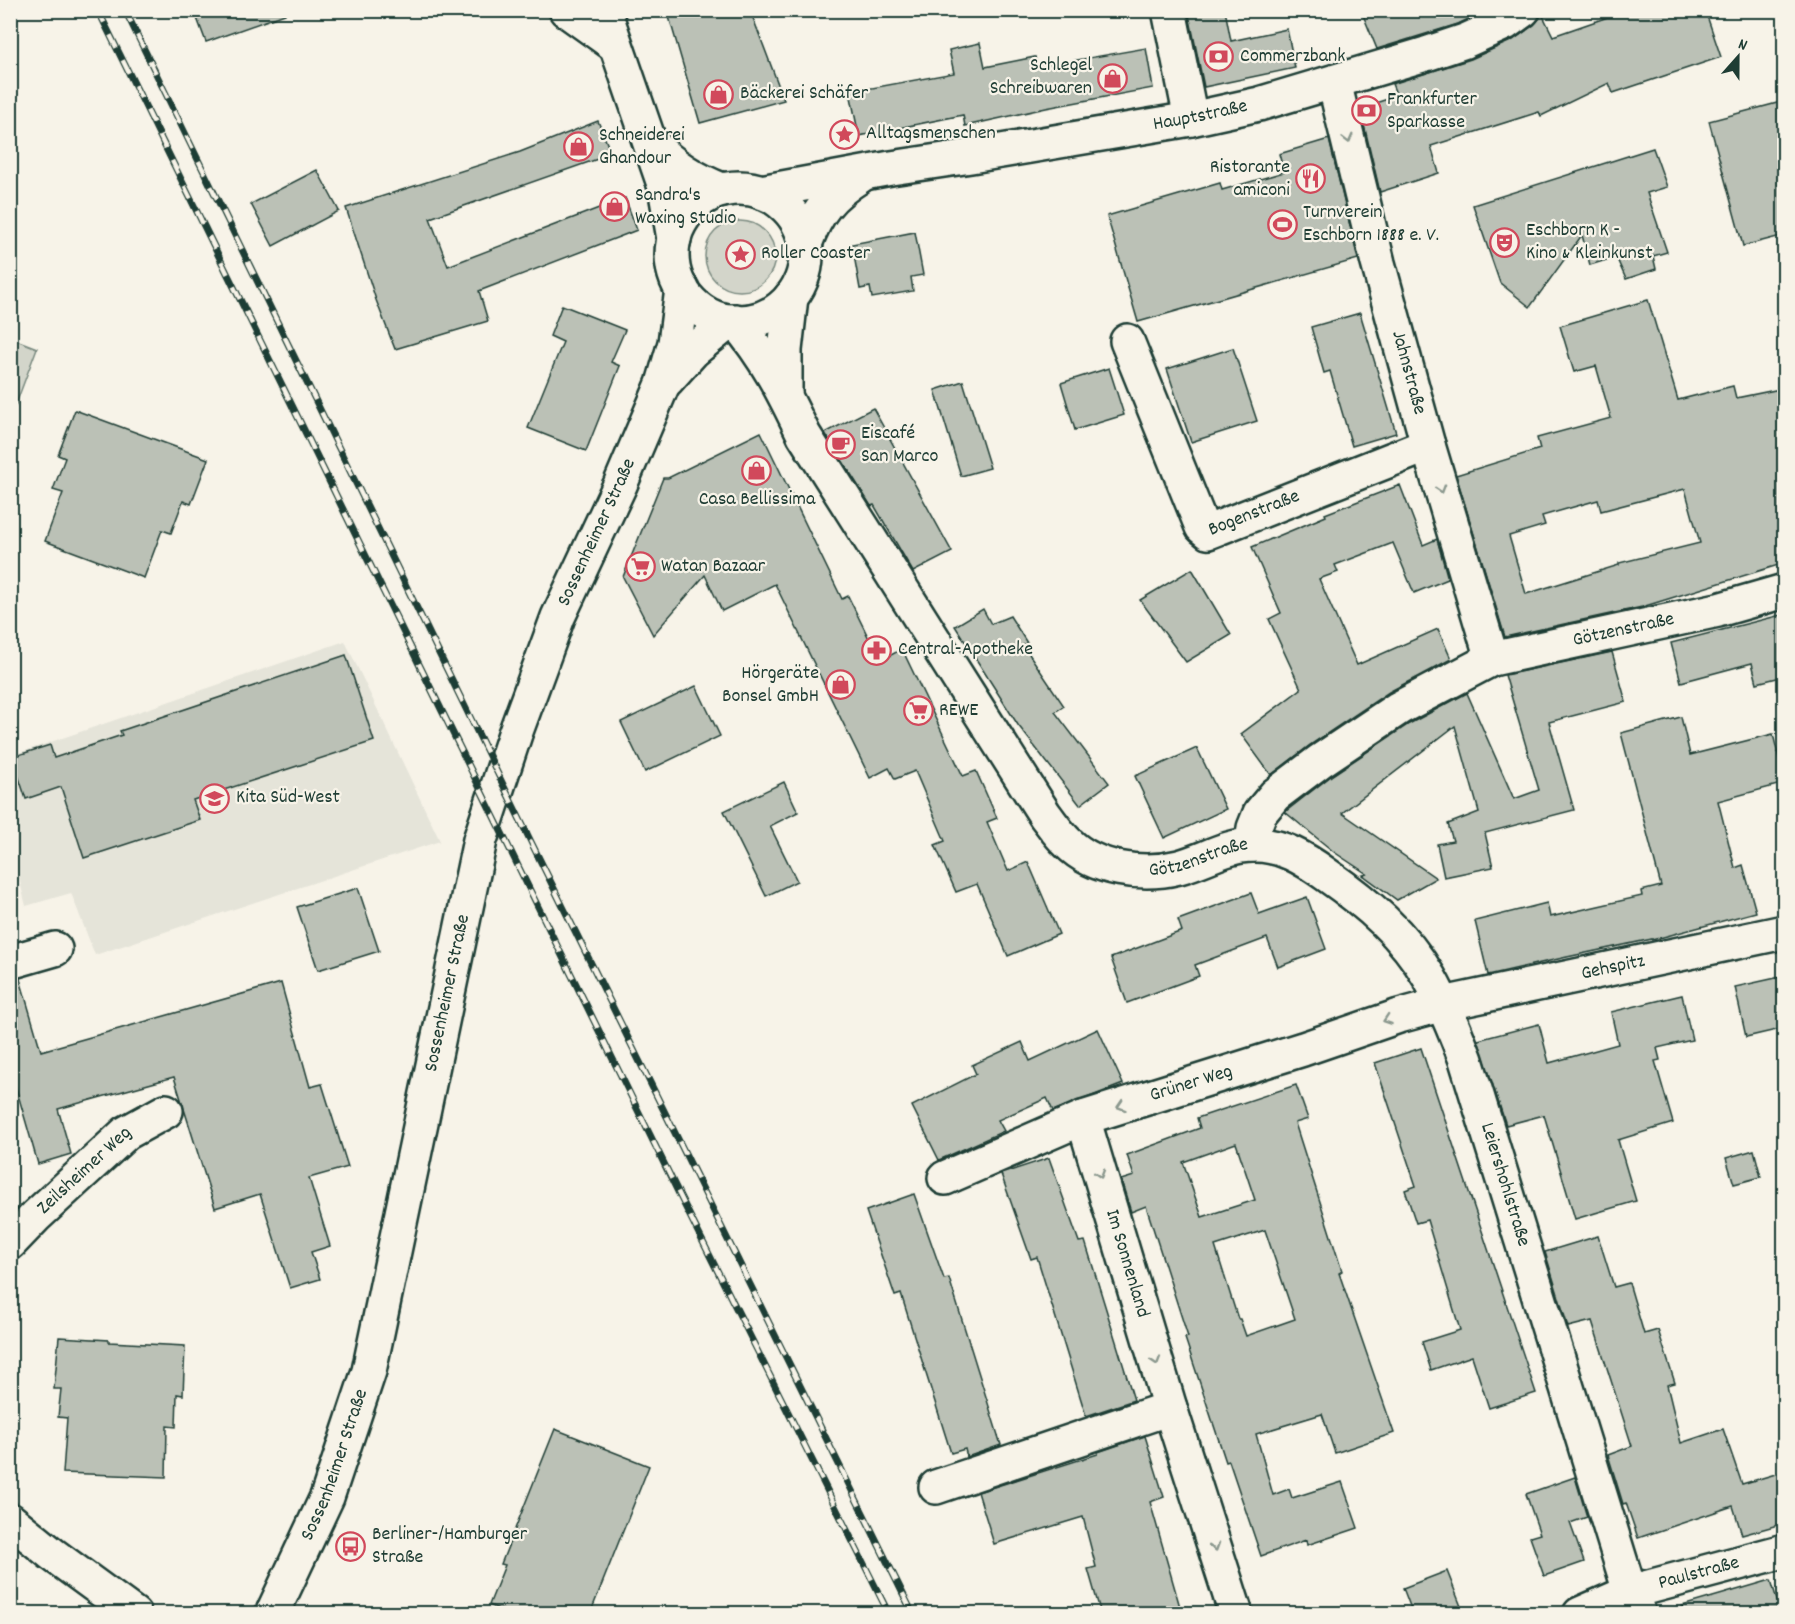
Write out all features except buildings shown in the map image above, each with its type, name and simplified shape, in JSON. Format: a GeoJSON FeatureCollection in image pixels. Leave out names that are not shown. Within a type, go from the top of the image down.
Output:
{"type":"FeatureCollection","features":[{"type":"Feature","properties":{"kind":"street"},"geometry":{"type":"LineString","coordinates":[[566,10],[615,45]]}},
{"type":"Feature","properties":{"kind":"street","name":"Hauptstraße"},"geometry":{"type":"LineString","coordinates":[[604,10],[665,187],[674,239],[673,265],[682,289],[689,299],[706,313],[733,321],[747,322],[770,314],[791,297],[804,272],[806,258],[801,229],[784,206],[761,192],[735,188],[707,195],[696,204],[680,224],[674,239]]}},
{"type":"Feature","properties":{"kind":"street"},"geometry":{"type":"LineString","coordinates":[[1169,10],[1191,118]]}},
{"type":"Feature","properties":{"kind":"street","name":"Hauptstraße"},"geometry":{"type":"LineString","coordinates":[[761,192],[1191,118],[1259,104],[1465,41],[1505,23],[1523,10]]}},
{"type":"Feature","properties":{"kind":"street","name":"Jahnstraße"},"geometry":{"type":"LineString","coordinates":[[1334,82],[1378,263],[1428,445],[1492,659]]}},
{"type":"Feature","properties":{"kind":"street","name":"Hauptstraße"},"geometry":{"type":"LineString","coordinates":[[651,144],[680,170],[722,190]]}},
{"type":"Feature","properties":{"kind":"street","name":"Hauptstraße"},"geometry":{"type":"LineString","coordinates":[[805,244],[814,221],[830,198],[864,173]]}},
{"type":"Feature","properties":{"kind":"street","name":"Sossenheimer Straße"},"geometry":{"type":"LineString","coordinates":[[272,1614],[327,1497],[369,1371],[475,858],[490,808],[514,734],[558,617],[620,484],[663,384],[675,343],[682,289]]}},
{"type":"Feature","properties":{"kind":"street","name":"Götzenstraße"},"geometry":{"type":"LineString","coordinates":[[786,395],[785,350],[791,297]]}},
{"type":"Feature","properties":{"kind":"street","name":"Sossenheimer Straße"},"geometry":{"type":"LineString","coordinates":[[663,384],[693,351],[733,321]]}},
{"type":"Feature","properties":{"kind":"street","name":"Götzenstraße"},"geometry":{"type":"LineString","coordinates":[[733,321],[765,359],[786,395],[804,435],[1045,815],[1068,844],[1090,859],[1118,868],[1149,872],[1179,867],[1252,844],[1254,828],[1260,813],[1275,795],[1320,761],[1399,708],[1492,659],[1718,610],[1785,591]]}},
{"type":"Feature","properties":{"kind":"street","name":"Bogenstraße"},"geometry":{"type":"LineString","coordinates":[[1127,341],[1202,527],[1208,532],[1428,445]]}},
{"type":"Feature","properties":{"kind":"street","name":"Leiershohlstraße"},"geometry":{"type":"LineString","coordinates":[[1252,844],[1272,846],[1313,864],[1369,906],[1403,940],[1428,975],[1443,1004],[1466,1060],[1635,1603]]}},
{"type":"Feature","properties":{"kind":"street","name":"Gehspitz"},"geometry":{"type":"LineString","coordinates":[[1443,1004],[1785,932]]}},
{"type":"Feature","properties":{"kind":"street"},"geometry":{"type":"LineString","coordinates":[[10,962],[55,949]]}},
{"type":"Feature","properties":{"kind":"street","name":"Grüner Weg"},"geometry":{"type":"LineString","coordinates":[[945,1178],[1083,1118],[1304,1049],[1399,1016],[1443,1004]]}},
{"type":"Feature","properties":{"kind":"street","name":"Zeilsheimer Weg"},"geometry":{"type":"LineString","coordinates":[[10,1243],[126,1133],[166,1111]]}},
{"type":"Feature","properties":{"kind":"street","name":"Im Sonnenland"},"geometry":{"type":"LineString","coordinates":[[1083,1118],[1170,1408],[1236,1614]]}},
{"type":"Feature","properties":{"kind":"street"},"geometry":{"type":"LineString","coordinates":[[936,1487],[1170,1408]]}},
{"type":"Feature","properties":{"kind":"street"},"geometry":{"type":"LineString","coordinates":[[10,1520],[52,1554],[135,1614]]}},
{"type":"Feature","properties":{"kind":"street","name":"Paulstraße"},"geometry":{"type":"LineString","coordinates":[[1580,1614],[1635,1603],[1785,1551]]}},
{"type":"Feature","properties":{"kind":"shaded area"},"geometry":{"type":"Polygon","coordinates":[[[740,221],[753,224],[765,231],[772,243],[775,256],[772,269],[765,281],[753,288],[740,291],[727,288],[715,281],[708,269],[705,256],[708,243],[715,231],[727,224],[740,221]]]}},
{"type":"Feature","properties":{"kind":"shaded area"},"geometry":{"type":"Polygon","coordinates":[[[11,338],[37,348],[11,417],[11,338]]]}},
{"type":"Feature","properties":{"kind":"shaded area","name":"Kita Süd-West"},"geometry":{"type":"Polygon","coordinates":[[[345,641],[440,841],[95,955],[71,893],[26,906],[11,846],[10,756],[345,641]]]}},
{"type":"Feature","properties":{"kind":"railway"},"geometry":{"type":"LineString","coordinates":[[98,10],[681,1198],[889,1614]]}},
{"type":"Feature","properties":{"kind":"railway"},"geometry":{"type":"LineString","coordinates":[[125,10],[533,846],[913,1614]]}},
{"type":"Feature","properties":{"kind":"place","name":"Commerzbank"},"geometry":{"type":"Point","coordinates":[1219,57]}},
{"type":"Feature","properties":{"kind":"place","name":"Schlegel Schreibwaren"},"geometry":{"type":"Point","coordinates":[1113,78]}},
{"type":"Feature","properties":{"kind":"place","name":"Bäckerei Schäfer"},"geometry":{"type":"Point","coordinates":[719,94]}},
{"type":"Feature","properties":{"kind":"place","name":"Frankfurter Sparkasse"},"geometry":{"type":"Point","coordinates":[1366,111]}},
{"type":"Feature","properties":{"kind":"place","name":"Alltagsmenschen"},"geometry":{"type":"Point","coordinates":[845,134]}},
{"type":"Feature","properties":{"kind":"place","name":"Schneiderei Ghandour"},"geometry":{"type":"Point","coordinates":[578,147]}},
{"type":"Feature","properties":{"kind":"place","name":"Ristorante amiconi"},"geometry":{"type":"Point","coordinates":[1311,179]}},
{"type":"Feature","properties":{"kind":"place","name":"Sandra's Waxing Studio"},"geometry":{"type":"Point","coordinates":[614,207]}},
{"type":"Feature","properties":{"kind":"place","name":"Turnverein Eschborn 1888 e. V."},"geometry":{"type":"Point","coordinates":[1282,224]}},
{"type":"Feature","properties":{"kind":"place","name":"Eschborn K - Kino & Kleinkunst"},"geometry":{"type":"Point","coordinates":[1505,242]}},
{"type":"Feature","properties":{"kind":"place","name":"Roller Coaster"},"geometry":{"type":"Point","coordinates":[740,254]}},
{"type":"Feature","properties":{"kind":"place","name":"Eiscafé San Marco"},"geometry":{"type":"Point","coordinates":[840,445]}},
{"type":"Feature","properties":{"kind":"place","name":"Casa Bellissima"},"geometry":{"type":"Point","coordinates":[757,470]}},
{"type":"Feature","properties":{"kind":"place","name":"Watan Bazaar"},"geometry":{"type":"Point","coordinates":[640,567]}},
{"type":"Feature","properties":{"kind":"place","name":"Central-Apotheke"},"geometry":{"type":"Point","coordinates":[877,650]}},
{"type":"Feature","properties":{"kind":"place","name":"Hörgeräte Bonsel GmbH"},"geometry":{"type":"Point","coordinates":[840,685]}},
{"type":"Feature","properties":{"kind":"place","name":"REWE"},"geometry":{"type":"Point","coordinates":[918,711]}},
{"type":"Feature","properties":{"kind":"place","name":"Kita Süd-West"},"geometry":{"type":"Point","coordinates":[215,798]}},
{"type":"Feature","properties":{"kind":"place","name":"Berliner-/Hamburger Straße"},"geometry":{"type":"Point","coordinates":[351,1546]}}]}
